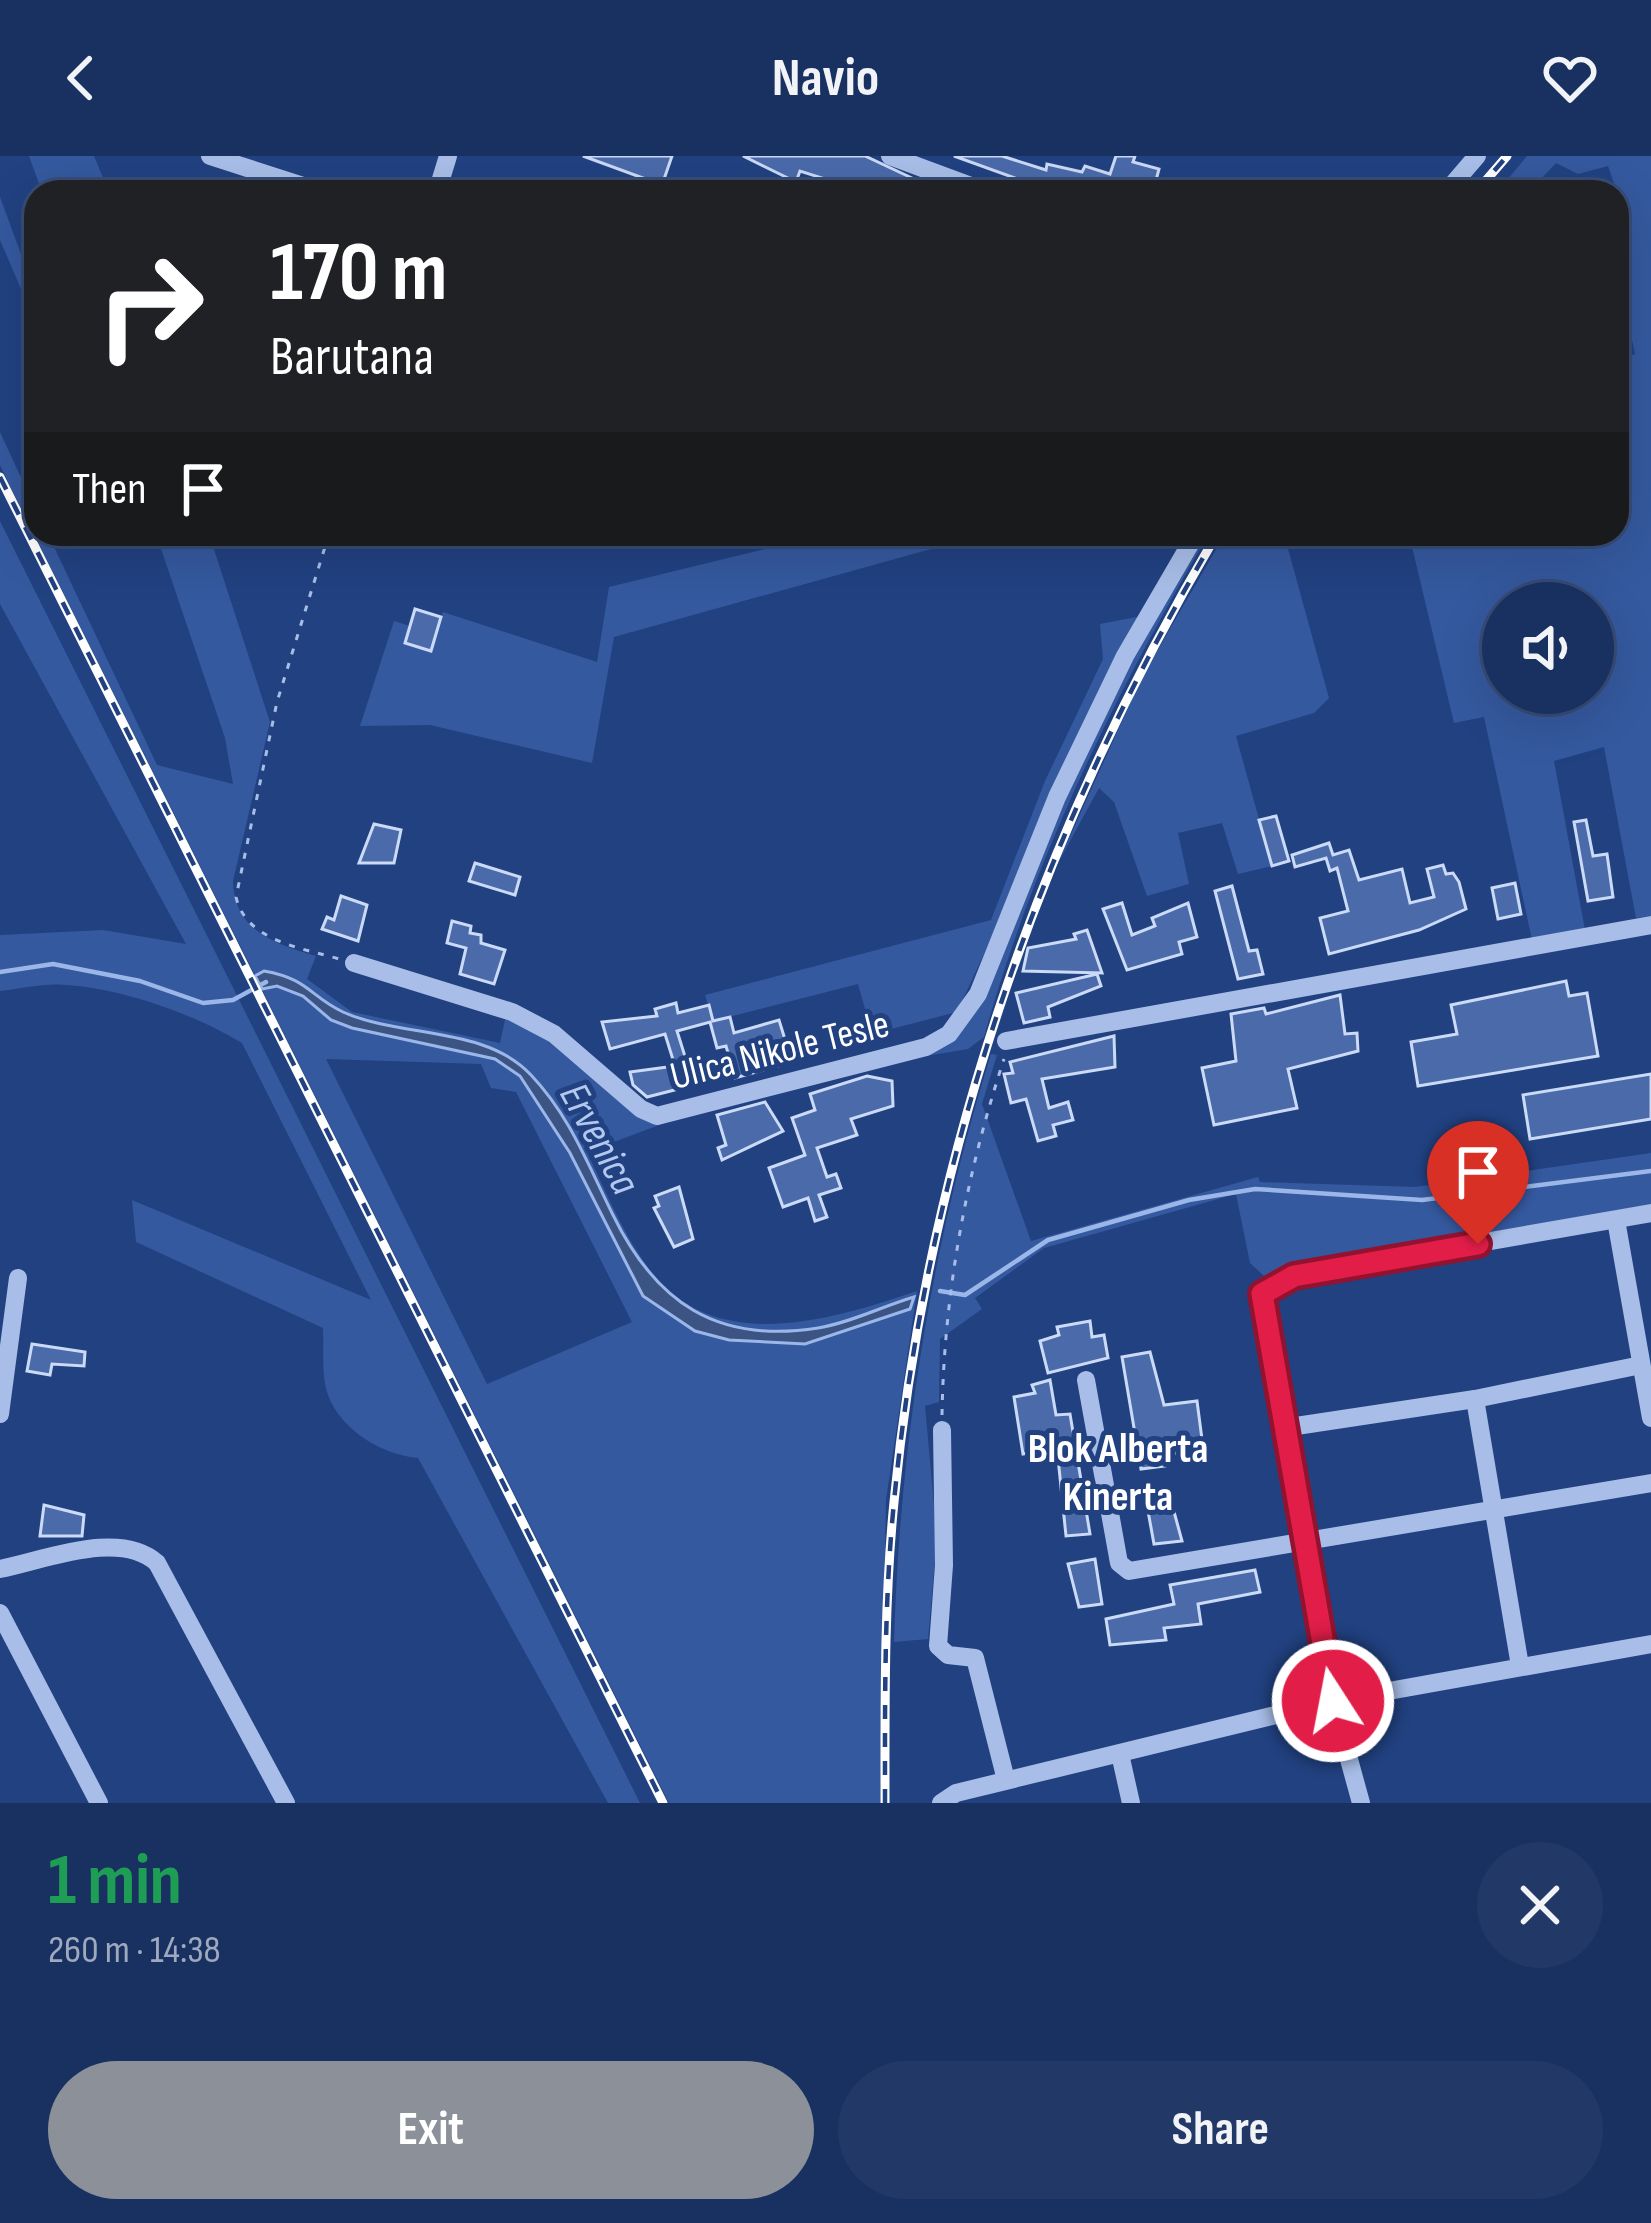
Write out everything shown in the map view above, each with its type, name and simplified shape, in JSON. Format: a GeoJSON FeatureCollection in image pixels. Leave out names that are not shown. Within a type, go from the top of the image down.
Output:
{"type":"FeatureCollection","features":[{"type":"Feature","properties":{"kind":"street"},"geometry":{"type":"LineString","coordinates":[[210,156],[285,180]]}},
{"type":"Feature","properties":{"kind":"street"},"geometry":{"type":"LineString","coordinates":[[890,156],[930,162],[965,180]]}},
{"type":"Feature","properties":{"kind":"street"},"geometry":{"type":"LineString","coordinates":[[1456,180],[1477,156]]}},
{"type":"Feature","properties":{"kind":"street","name":"Ulica Nikole Tesle"},"geometry":{"type":"LineString","coordinates":[[354,963],[512,1012],[554,1034],[640,1109],[657,1116],[926,1047],[949,1034],[978,994],[1057,797],[1125,656],[1189,546]]}},
{"type":"Feature","properties":{"kind":"street"},"geometry":{"type":"LineString","coordinates":[[1008,1041],[1651,925]]}},
{"type":"Feature","properties":{"kind":"street"},"geometry":{"type":"LineString","coordinates":[[1361,1803],[1333,1701],[1302,1543],[1261,1309],[1267,1288],[1294,1276],[1651,1213]]}},
{"type":"Feature","properties":{"kind":"street"},"geometry":{"type":"LineString","coordinates":[[1616,1220],[1651,1418]]}},
{"type":"Feature","properties":{"kind":"street"},"geometry":{"type":"LineString","coordinates":[[0,1414],[18,1277]]}},
{"type":"Feature","properties":{"kind":"street"},"geometry":{"type":"LineString","coordinates":[[1283,1428],[1475,1400],[1641,1365]]}},
{"type":"Feature","properties":{"kind":"street"},"geometry":{"type":"LineString","coordinates":[[1086,1380],[1118,1563],[1129,1571],[1651,1483]]}},
{"type":"Feature","properties":{"kind":"street"},"geometry":{"type":"LineString","coordinates":[[1475,1400],[1520,1666]]}},
{"type":"Feature","properties":{"kind":"street"},"geometry":{"type":"LineString","coordinates":[[942,1430],[944,1565],[938,1646],[948,1655],[976,1658],[1006,1780]]}},
{"type":"Feature","properties":{"kind":"street"},"geometry":{"type":"LineString","coordinates":[[0,1569],[119,1546],[135,1547],[157,1563],[286,1803]]}},
{"type":"Feature","properties":{"kind":"street"},"geometry":{"type":"LineString","coordinates":[[0,1613],[99,1803]]}},
{"type":"Feature","properties":{"kind":"street"},"geometry":{"type":"LineString","coordinates":[[940,1803],[956,1792],[1333,1701],[1651,1644]]}},
{"type":"Feature","properties":{"kind":"street"},"geometry":{"type":"LineString","coordinates":[[1120,1754],[1131,1803]]}},
{"type":"Feature","properties":{"kind":"path"},"geometry":{"type":"LineString","coordinates":[[324,546],[277,702],[236,897],[248,921],[280,942],[354,963]]}},
{"type":"Feature","properties":{"kind":"path"},"geometry":{"type":"LineString","coordinates":[[942,1430],[943,1331],[969,1174],[1008,1041]]}},
{"type":"Feature","properties":{"kind":"shaded area"},"geometry":{"type":"Polygon","coordinates":[[[29,156],[94,156],[104,180],[38,180],[29,156]]]}},
{"type":"Feature","properties":{"kind":"shaded area"},"geometry":{"type":"Polygon","coordinates":[[[1527,156],[1651,156],[1651,916],[1636,918],[1604,747],[1554,761],[1585,930],[1532,940],[1484,717],[1454,723],[1412,546],[1629,546],[1629,356],[1635,354],[1629,326],[1629,180],[1613,180],[1608,166],[1578,174],[1556,163],[1540,180],[1507,180],[1527,156]]]}},
{"type":"Feature","properties":{"kind":"shaded area"},"geometry":{"type":"Polygon","coordinates":[[[0,197],[24,262],[24,296],[0,240],[0,197]]]}},
{"type":"Feature","properties":{"kind":"shaded area"},"geometry":{"type":"Polygon","coordinates":[[[0,432],[24,484],[24,513],[0,465],[0,432]]]}},
{"type":"Feature","properties":{"kind":"shaded area"},"geometry":{"type":"Polygon","coordinates":[[[0,521],[640,1803],[608,1803],[418,1458],[391,1452],[364,1438],[334,1408],[324,1379],[323,1328],[136,1242],[132,1200],[371,1300],[242,1043],[180,1013],[110,991],[41,985],[0,991],[0,935],[103,930],[186,944],[0,604],[0,521]]]}},
{"type":"Feature","properties":{"kind":"shaded area"},"geometry":{"type":"Polygon","coordinates":[[[40,546],[54,546],[157,765],[233,784],[225,738],[160,546],[213,546],[270,722],[233,881],[240,912],[272,940],[316,956],[307,979],[352,1012],[500,1043],[506,1015],[547,1035],[670,1121],[587,1152],[634,1246],[654,1275],[681,1300],[712,1315],[745,1323],[780,1324],[851,1311],[917,1291],[886,1500],[880,1803],[669,1803],[40,546]],[[326,1059],[487,1384],[632,1322],[516,1092],[491,1088],[481,1064],[326,1059]]]}},
{"type":"Feature","properties":{"kind":"shaded area"},"geometry":{"type":"Polygon","coordinates":[[[778,546],[942,546],[614,637],[592,763],[430,725],[360,726],[394,621],[410,626],[405,643],[430,651],[443,612],[597,662],[609,587],[778,546]]]}},
{"type":"Feature","properties":{"kind":"shaded area"},"geometry":{"type":"Polygon","coordinates":[[[1194,546],[1202,546],[1080,778],[1027,906],[984,1037],[968,1049],[926,1056],[999,950],[1118,679],[1194,546]]]}},
{"type":"Feature","properties":{"kind":"shaded area"},"geometry":{"type":"Polygon","coordinates":[[[1218,546],[1287,546],[1329,698],[1314,713],[1236,736],[1272,866],[1238,874],[1222,823],[1178,833],[1189,884],[1147,896],[1114,802],[1099,788],[1058,863],[1142,677],[1218,546]]]}},
{"type":"Feature","properties":{"kind":"shaded area"},"geometry":{"type":"Polygon","coordinates":[[[1142,616],[957,1012],[872,1034],[858,984],[713,1021],[705,995],[991,920],[1045,781],[1103,659],[1100,624],[1142,616]]]}},
{"type":"Feature","properties":{"kind":"shaded area"},"geometry":{"type":"Polygon","coordinates":[[[264,971],[300,983],[343,1012],[467,1040],[512,1059],[545,1091],[567,1124],[630,1246],[670,1294],[694,1310],[749,1329],[782,1331],[830,1326],[914,1297],[910,1309],[805,1344],[729,1340],[695,1331],[643,1296],[570,1153],[520,1076],[495,1059],[331,1020],[303,996],[277,986],[262,989],[255,976],[264,971]]]}},
{"type":"Feature","properties":{"kind":"shaded area"},"geometry":{"type":"Polygon","coordinates":[[[991,1054],[997,1055],[982,1104],[1031,1241],[1258,1177],[1260,1182],[1415,1187],[1651,1153],[1651,1206],[1264,1276],[1250,1263],[1236,1194],[1044,1248],[975,1298],[982,1309],[940,1339],[939,1402],[925,1406],[937,1538],[928,1639],[894,1642],[903,1492],[922,1345],[951,1199],[991,1054]]]}},
{"type":"Feature","properties":{"kind":"building"},"geometry":{"type":"Polygon","coordinates":[[[583,156],[672,156],[664,180],[648,180],[583,156]]]}},
{"type":"Feature","properties":{"kind":"building"},"geometry":{"type":"Polygon","coordinates":[[[743,156],[865,156],[914,179],[828,180],[800,171],[792,180],[743,156]]]}},
{"type":"Feature","properties":{"kind":"building"},"geometry":{"type":"Polygon","coordinates":[[[954,156],[1002,156],[1046,170],[1047,164],[1082,172],[1085,166],[1110,174],[1116,156],[1135,156],[1133,162],[1159,169],[1156,180],[1020,180],[954,156]]]}},
{"type":"Feature","properties":{"kind":"building"},"geometry":{"type":"Polygon","coordinates":[[[415,609],[441,617],[431,651],[405,643],[415,609]]]}},
{"type":"Feature","properties":{"kind":"building"},"geometry":{"type":"Polygon","coordinates":[[[1276,816],[1289,861],[1272,866],[1259,820],[1276,816]]]}},
{"type":"Feature","properties":{"kind":"building"},"geometry":{"type":"Polygon","coordinates":[[[1586,820],[1593,856],[1607,854],[1613,897],[1588,901],[1574,822],[1586,820]]]}},
{"type":"Feature","properties":{"kind":"building"},"geometry":{"type":"Polygon","coordinates":[[[374,824],[401,830],[394,863],[359,863],[374,824]]]}},
{"type":"Feature","properties":{"kind":"building"},"geometry":{"type":"Polygon","coordinates":[[[1329,843],[1333,855],[1349,850],[1359,880],[1402,869],[1410,903],[1434,897],[1427,869],[1443,865],[1446,874],[1453,873],[1459,882],[1466,909],[1419,930],[1329,954],[1320,918],[1348,911],[1337,868],[1330,871],[1326,858],[1295,867],[1292,855],[1329,843]]]}},
{"type":"Feature","properties":{"kind":"building"},"geometry":{"type":"Polygon","coordinates":[[[475,863],[520,877],[515,895],[469,881],[475,863]]]}},
{"type":"Feature","properties":{"kind":"building"},"geometry":{"type":"Polygon","coordinates":[[[1515,883],[1521,914],[1498,919],[1492,888],[1515,883]]]}},
{"type":"Feature","properties":{"kind":"building"},"geometry":{"type":"Polygon","coordinates":[[[1232,886],[1249,951],[1257,950],[1263,974],[1238,979],[1215,891],[1232,886]]]}},
{"type":"Feature","properties":{"kind":"building"},"geometry":{"type":"Polygon","coordinates":[[[341,896],[367,905],[358,941],[322,929],[327,917],[334,920],[341,896]]]}},
{"type":"Feature","properties":{"kind":"building"},"geometry":{"type":"Polygon","coordinates":[[[1122,903],[1132,935],[1155,926],[1152,918],[1188,903],[1197,937],[1179,942],[1182,954],[1127,970],[1103,909],[1122,903]]]}},
{"type":"Feature","properties":{"kind":"building"},"geometry":{"type":"Polygon","coordinates":[[[452,921],[471,926],[470,933],[481,935],[481,943],[505,950],[494,984],[460,974],[466,948],[447,943],[452,921]]]}},
{"type":"Feature","properties":{"kind":"building"},"geometry":{"type":"Polygon","coordinates":[[[1087,930],[1102,973],[1023,971],[1028,948],[1076,939],[1074,934],[1087,930]]]}},
{"type":"Feature","properties":{"kind":"building"},"geometry":{"type":"Polygon","coordinates":[[[1097,974],[1101,986],[1048,1007],[1050,1017],[1024,1023],[1016,993],[1097,974]]]}},
{"type":"Feature","properties":{"kind":"building"},"geometry":{"type":"Polygon","coordinates":[[[1566,981],[1569,996],[1587,993],[1598,1056],[1418,1086],[1411,1042],[1457,1034],[1451,1005],[1566,981]]]}},
{"type":"Feature","properties":{"kind":"building"},"geometry":{"type":"Polygon","coordinates":[[[1340,995],[1345,1034],[1357,1033],[1358,1051],[1288,1069],[1297,1108],[1214,1125],[1202,1068],[1236,1061],[1231,1014],[1264,1008],[1266,1014],[1340,995]]]}},
{"type":"Feature","properties":{"kind":"building"},"geometry":{"type":"Polygon","coordinates":[[[676,1003],[678,1013],[709,1005],[713,1021],[730,1017],[734,1033],[779,1020],[792,1062],[735,1078],[726,1046],[717,1048],[710,1022],[677,1031],[688,1066],[700,1063],[706,1082],[647,1097],[633,1085],[630,1072],[675,1066],[665,1034],[610,1049],[602,1022],[657,1016],[655,1009],[676,1003]]]}},
{"type":"Feature","properties":{"kind":"building"},"geometry":{"type":"Polygon","coordinates":[[[1114,1036],[1115,1067],[1042,1079],[1049,1108],[1068,1102],[1073,1120],[1053,1125],[1056,1136],[1038,1141],[1026,1099],[1011,1103],[1004,1074],[1013,1073],[1010,1062],[1114,1036]]]}},
{"type":"Feature","properties":{"kind":"building"},"geometry":{"type":"Polygon","coordinates":[[[1651,1074],[1651,1119],[1530,1139],[1523,1095],[1651,1074]]]}},
{"type":"Feature","properties":{"kind":"building"},"geometry":{"type":"Polygon","coordinates":[[[867,1076],[892,1081],[893,1106],[851,1119],[857,1135],[817,1148],[827,1177],[836,1174],[841,1188],[819,1195],[827,1217],[815,1221],[808,1198],[783,1207],[769,1168],[805,1155],[792,1118],[815,1110],[810,1094],[867,1076]]]}},
{"type":"Feature","properties":{"kind":"building"},"geometry":{"type":"Polygon","coordinates":[[[765,1102],[783,1131],[722,1160],[718,1148],[726,1145],[717,1115],[765,1102]]]}},
{"type":"Feature","properties":{"kind":"building"},"geometry":{"type":"Polygon","coordinates":[[[679,1187],[693,1239],[674,1247],[654,1208],[659,1206],[655,1196],[679,1187]]]}},
{"type":"Feature","properties":{"kind":"building"},"geometry":{"type":"Polygon","coordinates":[[[1090,1321],[1092,1337],[1104,1335],[1108,1358],[1048,1373],[1040,1341],[1059,1335],[1057,1327],[1090,1321]]]}},
{"type":"Feature","properties":{"kind":"building"},"geometry":{"type":"Polygon","coordinates":[[[32,1344],[85,1352],[84,1366],[52,1364],[50,1375],[27,1371],[32,1344]]]}},
{"type":"Feature","properties":{"kind":"building"},"geometry":{"type":"Polygon","coordinates":[[[1150,1352],[1164,1405],[1197,1401],[1203,1447],[1165,1456],[1165,1466],[1141,1469],[1122,1357],[1150,1352]]]}},
{"type":"Feature","properties":{"kind":"building"},"geometry":{"type":"Polygon","coordinates":[[[1050,1380],[1056,1415],[1070,1414],[1090,1534],[1066,1536],[1057,1448],[1023,1454],[1014,1397],[1035,1393],[1032,1385],[1050,1380]]]}},
{"type":"Feature","properties":{"kind":"building"},"geometry":{"type":"Polygon","coordinates":[[[1170,1497],[1182,1541],[1154,1544],[1146,1500],[1170,1497]]]}},
{"type":"Feature","properties":{"kind":"building"},"geometry":{"type":"Polygon","coordinates":[[[44,1505],[84,1515],[82,1536],[40,1536],[44,1505]]]}},
{"type":"Feature","properties":{"kind":"building"},"geometry":{"type":"Polygon","coordinates":[[[1095,1559],[1102,1604],[1079,1607],[1068,1564],[1095,1559]]]}},
{"type":"Feature","properties":{"kind":"building"},"geometry":{"type":"Polygon","coordinates":[[[1255,1570],[1260,1592],[1198,1604],[1201,1624],[1164,1628],[1166,1640],[1110,1645],[1106,1619],[1174,1604],[1170,1585],[1255,1570]]]}},
{"type":"Feature","properties":{"kind":"waterway","name":"Ervenica"},"geometry":{"type":"LineString","coordinates":[[0,972],[53,964],[140,981],[203,1003],[233,1000],[266,982]]}},
{"type":"Feature","properties":{"kind":"waterway","name":"Ervenica"},"geometry":{"type":"LineString","coordinates":[[940,1291],[965,1295],[1048,1240],[1189,1200],[1255,1189],[1422,1200],[1651,1171]]}},
{"type":"Feature","properties":{"kind":"railway"},"geometry":{"type":"LineString","coordinates":[[1486,180],[1507,156]]}},
{"type":"Feature","properties":{"kind":"railway"},"geometry":{"type":"LineString","coordinates":[[0,477],[24,525]]}},
{"type":"Feature","properties":{"kind":"railway"},"geometry":{"type":"LineString","coordinates":[[34,546],[663,1803]]}},
{"type":"Feature","properties":{"kind":"railway"},"geometry":{"type":"LineString","coordinates":[[885,1803],[887,1615],[894,1502],[910,1374],[964,1123],[1046,880],[1097,762],[1210,546]]}},
{"type":"Feature","properties":{"kind":"district","name":"Blok Alberta Kinerta"},"geometry":{"type":"Point","coordinates":[1118,1473]}},
{"type":"Feature","properties":{"kind":"route"},"geometry":{"type":"LineString","coordinates":[[1333,1701],[1262,1294],[1294,1276],[1478,1244]]}}]}
